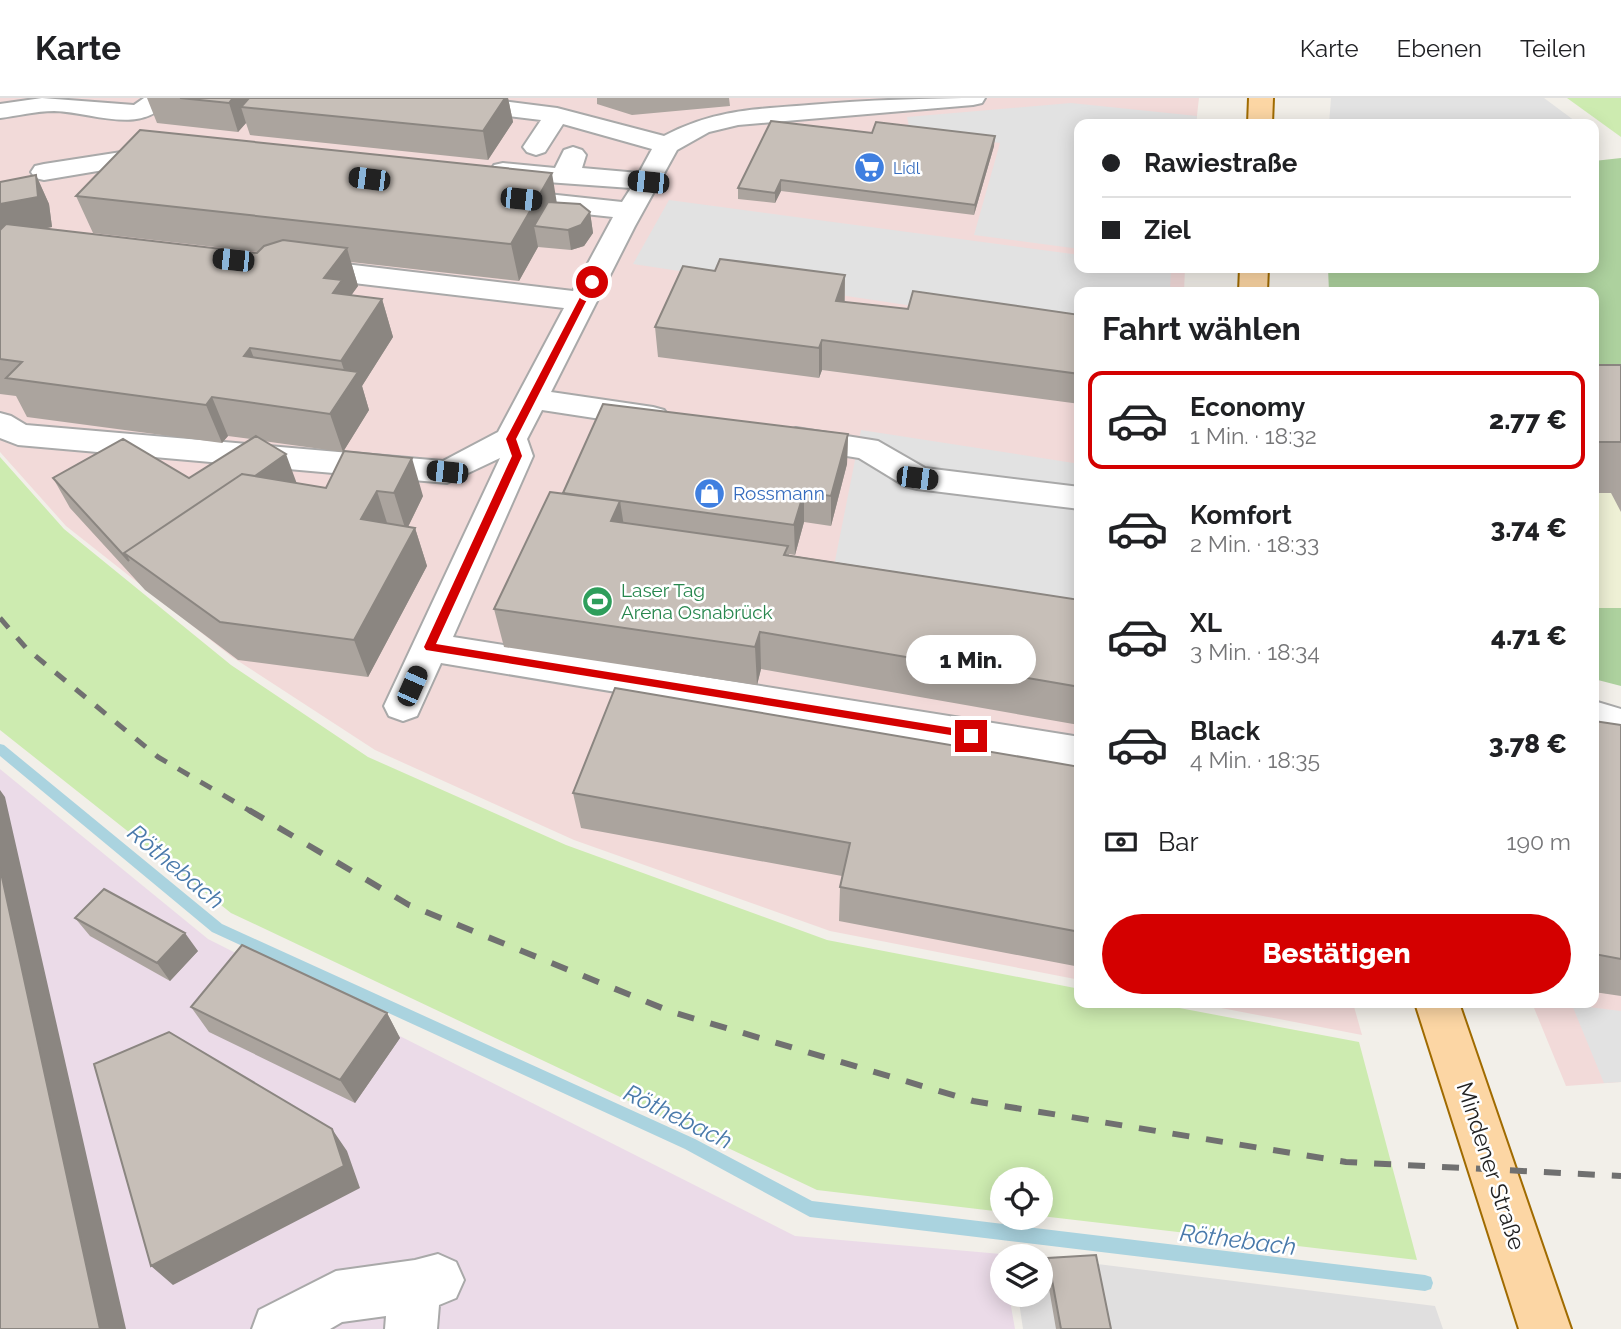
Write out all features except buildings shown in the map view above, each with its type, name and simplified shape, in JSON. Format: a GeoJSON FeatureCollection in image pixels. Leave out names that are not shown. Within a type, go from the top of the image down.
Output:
{"type":"FeatureCollection","features":[{"type":"Feature","properties":{"kind":"main road"},"geometry":{"type":"LineString","coordinates":[[1261,98],[1261,119]]}},
{"type":"Feature","properties":{"kind":"main road","name":"Mindener Straße"},"geometry":{"type":"LineString","coordinates":[[1439,1008],[1545,1329]]}},
{"type":"Feature","properties":{"kind":"street"},"geometry":{"type":"LineString","coordinates":[[0,111],[55,101],[96,103],[141,112],[158,98]]}},
{"type":"Feature","properties":{"kind":"street"},"geometry":{"type":"LineString","coordinates":[[419,98],[471,101],[557,115],[667,145]]}},
{"type":"Feature","properties":{"kind":"street"},"geometry":{"type":"LineString","coordinates":[[0,423],[18,435],[447,472],[511,439],[582,301],[635,222],[648,182],[667,145],[700,127],[738,118],[829,104],[973,98]]}},
{"type":"Feature","properties":{"kind":"street"},"geometry":{"type":"LineString","coordinates":[[536,147],[557,115]]}},
{"type":"Feature","properties":{"kind":"street"},"geometry":{"type":"LineString","coordinates":[[585,177],[570,172],[567,167],[591,124]]}},
{"type":"Feature","properties":{"kind":"street"},"geometry":{"type":"LineString","coordinates":[[585,177],[625,133]]}},
{"type":"Feature","properties":{"kind":"street"},"geometry":{"type":"LineString","coordinates":[[44,172],[150,153],[177,141]]}},
{"type":"Feature","properties":{"kind":"street"},"geometry":{"type":"LineString","coordinates":[[481,168],[550,176],[648,182]]}},
{"type":"Feature","properties":{"kind":"street"},"geometry":{"type":"LineString","coordinates":[[508,197],[635,222]]}},
{"type":"Feature","properties":{"kind":"street"},"geometry":{"type":"LineString","coordinates":[[279,265],[582,301]]}},
{"type":"Feature","properties":{"kind":"street"},"geometry":{"type":"LineString","coordinates":[[531,398],[679,421]]}},
{"type":"Feature","properties":{"kind":"street"},"geometry":{"type":"LineString","coordinates":[[773,435],[867,449],[917,478],[1074,497]]}},
{"type":"Feature","properties":{"kind":"street"},"geometry":{"type":"LineString","coordinates":[[403,706],[517,456],[511,439]]}},
{"type":"Feature","properties":{"kind":"street"},"geometry":{"type":"LineString","coordinates":[[429,647],[1074,752]]}},
{"type":"Feature","properties":{"kind":"street"},"geometry":{"type":"LineString","coordinates":[[1599,717],[1621,724]]}},
{"type":"Feature","properties":{"kind":"street"},"geometry":{"type":"LineString","coordinates":[[278,1329],[335,1297],[421,1298]]}},
{"type":"Feature","properties":{"kind":"shaded area"},"geometry":{"type":"Polygon","coordinates":[[[0,98],[1199,98],[1197,119],[1074,119],[1074,273],[1185,273],[1184,287],[1074,287],[1074,979],[830,931],[574,840],[375,750],[232,657],[66,526],[0,452],[0,98]]]}},
{"type":"Feature","properties":{"kind":"shaded area"},"geometry":{"type":"Polygon","coordinates":[[[1331,98],[1544,98],[1572,119],[1329,119],[1331,98]]]}},
{"type":"Feature","properties":{"kind":"shaded area","name":"Lidl"},"geometry":{"type":"Polygon","coordinates":[[[1071,103],[1197,116],[1197,119],[1074,119],[1074,248],[974,235],[1000,143],[910,131],[907,117],[1071,103]]]}},
{"type":"Feature","properties":{"kind":"shaded area"},"geometry":{"type":"Polygon","coordinates":[[[669,200],[1074,254],[1074,273],[1171,273],[1170,287],[1074,287],[1074,330],[633,264],[669,200]]]}},
{"type":"Feature","properties":{"kind":"shaded area","name":"Rossmann"},"geometry":{"type":"Polygon","coordinates":[[[861,430],[1074,463],[1074,631],[829,591],[861,430]]]}},
{"type":"Feature","properties":{"kind":"shaded area"},"geometry":{"type":"Polygon","coordinates":[[[1599,745],[1621,752],[1621,1082],[1566,1086],[1534,1008],[1599,1008],[1599,745]]]}},
{"type":"Feature","properties":{"kind":"shaded area"},"geometry":{"type":"Polygon","coordinates":[[[0,769],[208,939],[795,1236],[990,1253],[990,1307],[1011,1307],[1015,1329],[0,1329],[0,769]]]}},
{"type":"Feature","properties":{"kind":"shaded area"},"geometry":{"type":"Polygon","coordinates":[[[1221,1008],[1354,1008],[1362,1035],[1221,1008]]]}},
{"type":"Feature","properties":{"kind":"shaded area"},"geometry":{"type":"Polygon","coordinates":[[[1573,1008],[1621,1011],[1621,1082],[1604,1083],[1573,1008]]]}},
{"type":"Feature","properties":{"kind":"shaded area"},"geometry":{"type":"Polygon","coordinates":[[[1053,1258],[1435,1306],[1443,1329],[1023,1329],[1020,1307],[1053,1307],[1053,1258]]]}},
{"type":"Feature","properties":{"kind":"green space"},"geometry":{"type":"Polygon","coordinates":[[[1567,98],[1621,98],[1621,137],[1567,98]]]}},
{"type":"Feature","properties":{"kind":"green space"},"geometry":{"type":"Polygon","coordinates":[[[1621,158],[1621,372],[1599,373],[1599,287],[1329,287],[1328,273],[1599,273],[1599,160],[1621,158]]]}},
{"type":"Feature","properties":{"kind":"green space"},"geometry":{"type":"Polygon","coordinates":[[[1621,372],[1621,608],[1599,608],[1599,373],[1621,372]]]}},
{"type":"Feature","properties":{"kind":"green space"},"geometry":{"type":"Polygon","coordinates":[[[0,457],[64,529],[231,665],[368,757],[566,845],[827,940],[1074,988],[1074,1008],[1179,1008],[1359,1042],[1417,1260],[1053,1217],[1053,1167],[990,1167],[990,1210],[817,1190],[231,913],[0,730],[0,457]]]}},
{"type":"Feature","properties":{"kind":"green space"},"geometry":{"type":"Polygon","coordinates":[[[1599,608],[1621,608],[1621,686],[1599,680],[1599,608]]]}},
{"type":"Feature","properties":{"kind":"waterway","name":"Röthebach"},"geometry":{"type":"LineString","coordinates":[[0,749],[217,928],[690,1144],[810,1209],[1425,1283]]}},
{"type":"Feature","properties":{"kind":"railway"},"geometry":{"type":"LineString","coordinates":[[0,618],[27,649],[158,757],[252,812]]}},
{"type":"Feature","properties":{"kind":"railway"},"geometry":{"type":"LineString","coordinates":[[249,810],[409,905],[672,1012],[973,1101],[1346,1162],[1621,1176]]}},
{"type":"Feature","properties":{"kind":"place","name":"Lidl"},"geometry":{"type":"Point","coordinates":[870,168]}},
{"type":"Feature","properties":{"kind":"place","name":"Rossmann"},"geometry":{"type":"Point","coordinates":[710,493]}},
{"type":"Feature","properties":{"kind":"place","name":"Laser Tag Arena Osnabrück"},"geometry":{"type":"Point","coordinates":[598,601]}},
{"type":"Feature","properties":{"kind":"route"},"geometry":{"type":"LineString","coordinates":[[592,282],[511,439],[517,456],[429,647],[971,736]]}}]}
